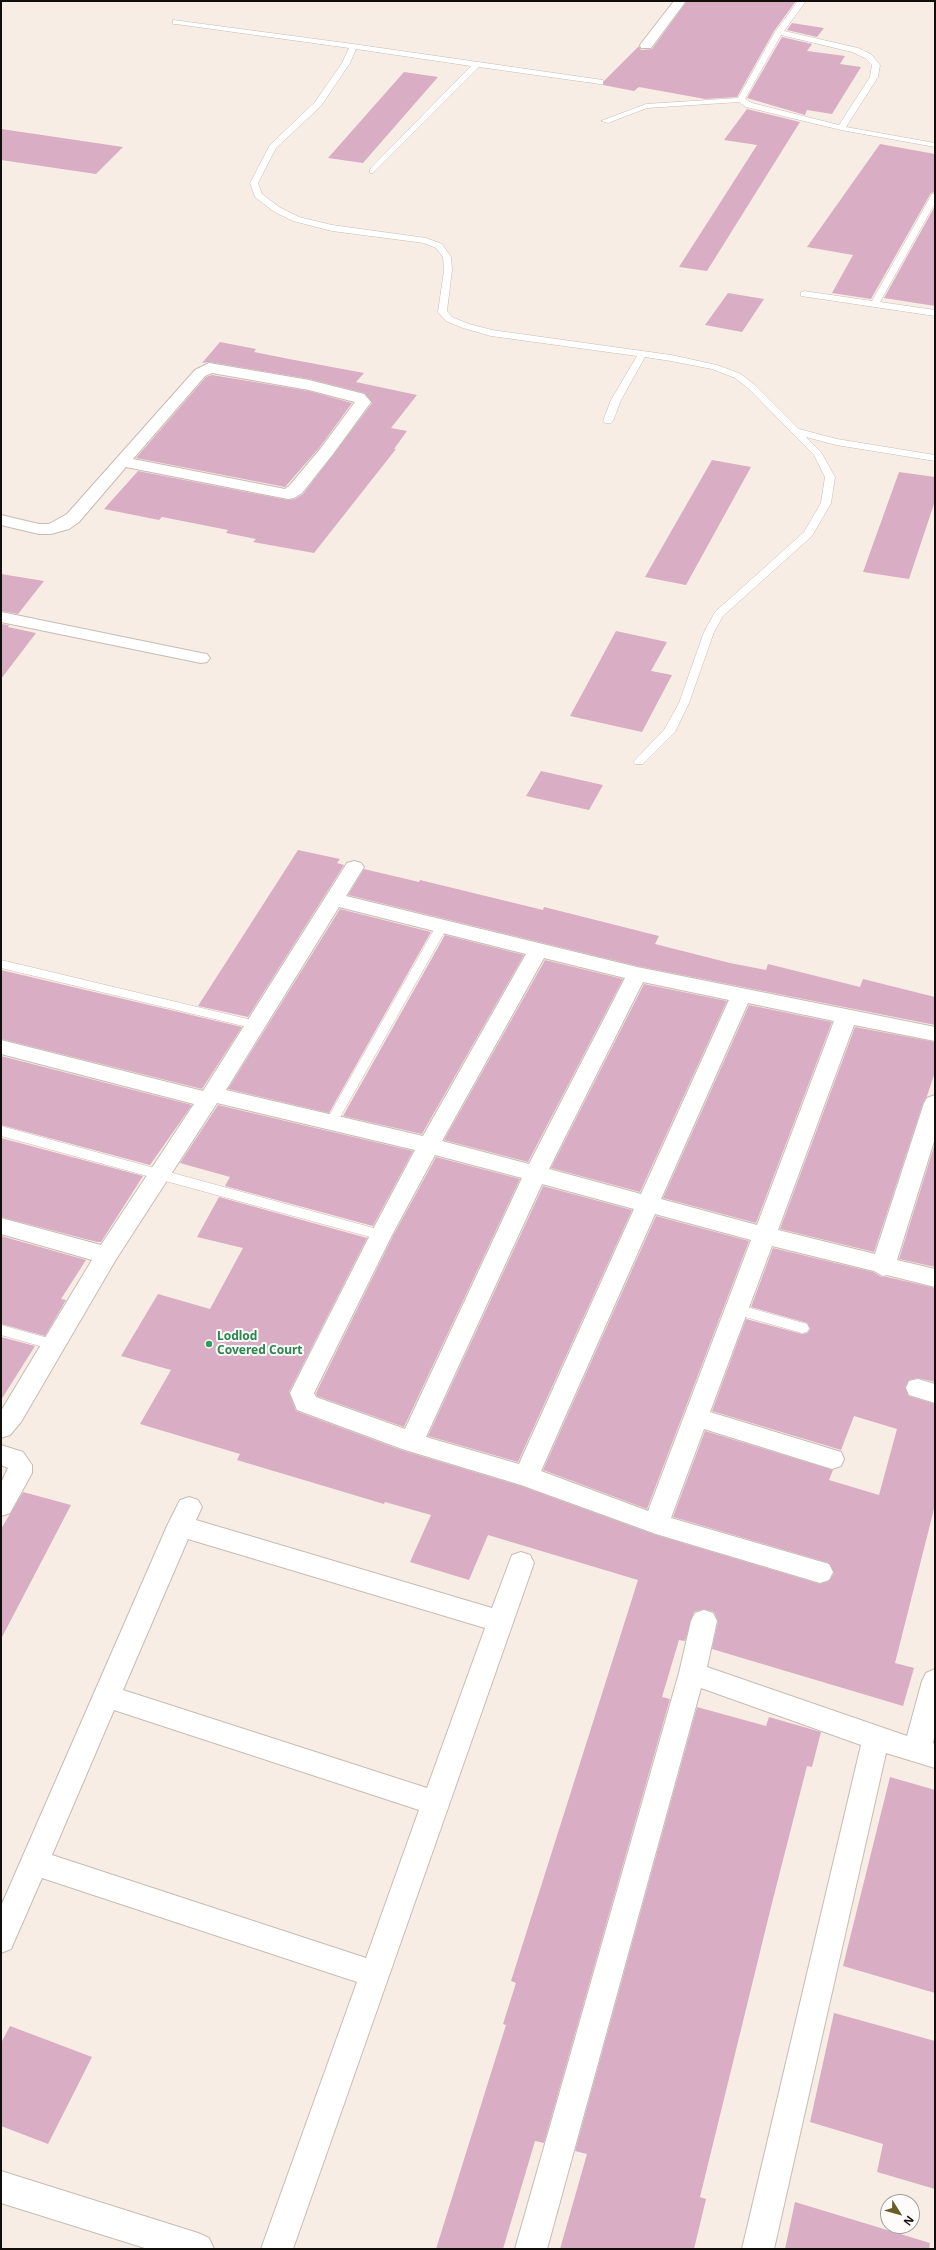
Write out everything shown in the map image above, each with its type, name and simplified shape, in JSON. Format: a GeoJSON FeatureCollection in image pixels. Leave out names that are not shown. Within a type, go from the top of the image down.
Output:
{"type":"FeatureCollection","features":[{"type":"Feature","properties":{"kind":"street"},"geometry":{"type":"LineString","coordinates":[[646,45],[680,1]]}},
{"type":"Feature","properties":{"kind":"street"},"geometry":{"type":"LineString","coordinates":[[1,520],[39,529],[51,529],[63,525],[73,518],[195,378],[209,368],[217,368],[309,385],[358,397],[363,402],[327,451],[296,489],[288,494],[123,462]]}},
{"type":"Feature","properties":{"kind":"street"},"geometry":{"type":"LineString","coordinates":[[1,617],[202,658]]}},
{"type":"Feature","properties":{"kind":"street"},"geometry":{"type":"LineString","coordinates":[[1,1428],[12,1415],[107,1254],[160,1175],[256,1025],[335,900],[354,867]]}},
{"type":"Feature","properties":{"kind":"street"},"geometry":{"type":"LineString","coordinates":[[335,900],[638,974],[935,1034]]}},
{"type":"Feature","properties":{"kind":"street"},"geometry":{"type":"LineString","coordinates":[[539,949],[429,1145],[381,1235],[302,1393],[306,1403],[411,1442],[526,1476],[656,1524],[820,1572]]}},
{"type":"Feature","properties":{"kind":"street"},"geometry":{"type":"LineString","coordinates":[[411,1442],[536,1173],[638,974]]}},
{"type":"Feature","properties":{"kind":"street"},"geometry":{"type":"LineString","coordinates":[[526,1476],[741,996]]}},
{"type":"Feature","properties":{"kind":"street"},"geometry":{"type":"LineString","coordinates":[[656,1524],[763,1235],[846,1017]]}},
{"type":"Feature","properties":{"kind":"street"},"geometry":{"type":"LineString","coordinates":[[1,1047],[210,1097],[332,1121],[536,1173],[883,1267],[935,1278]]}},
{"type":"Feature","properties":{"kind":"street"},"geometry":{"type":"LineString","coordinates":[[883,1267],[935,1102]]}},
{"type":"Feature","properties":{"kind":"street"},"geometry":{"type":"LineString","coordinates":[[1,1226],[107,1254]]}},
{"type":"Feature","properties":{"kind":"street"},"geometry":{"type":"LineString","coordinates":[[696,1418],[832,1459]]}},
{"type":"Feature","properties":{"kind":"street"},"geometry":{"type":"LineString","coordinates":[[1,1455],[14,1459],[20,1465],[20,1473],[1,1506]]}},
{"type":"Feature","properties":{"kind":"street"},"geometry":{"type":"LineString","coordinates":[[1,1939],[185,1517],[500,1621]]}},
{"type":"Feature","properties":{"kind":"street"},"geometry":{"type":"LineString","coordinates":[[277,2249],[521,1563]]}},
{"type":"Feature","properties":{"kind":"street"},"geometry":{"type":"LineString","coordinates":[[531,2249],[692,1673],[704,1621]]}},
{"type":"Feature","properties":{"kind":"street"},"geometry":{"type":"LineString","coordinates":[[692,1673],[876,1738],[926,1753],[935,1681]]}},
{"type":"Feature","properties":{"kind":"street"},"geometry":{"type":"LineString","coordinates":[[106,1696],[435,1803]]}},
{"type":"Feature","properties":{"kind":"street"},"geometry":{"type":"LineString","coordinates":[[758,2249],[876,1738]]}},
{"type":"Feature","properties":{"kind":"street"},"geometry":{"type":"LineString","coordinates":[[34,1862],[374,1974]]}},
{"type":"Feature","properties":{"kind":"street"},"geometry":{"type":"LineString","coordinates":[[1,2187],[198,2249]]}},
{"type":"Feature","properties":{"kind":"lane"},"geometry":{"type":"LineString","coordinates":[[741,100],[779,32],[802,1]]}},
{"type":"Feature","properties":{"kind":"lane"},"geometry":{"type":"LineString","coordinates":[[176,22],[600,82]]}},
{"type":"Feature","properties":{"kind":"lane"},"geometry":{"type":"LineString","coordinates":[[779,32],[855,50],[868,56],[876,65],[874,77],[841,128]]}},
{"type":"Feature","properties":{"kind":"lane"},"geometry":{"type":"LineString","coordinates":[[352,46],[346,63],[318,104],[273,147],[254,183],[258,195],[276,209],[296,219],[332,228],[426,240],[440,246],[447,257],[448,270],[442,312],[449,319],[466,326],[498,334],[714,367],[738,376],[752,387],[818,454],[830,477],[826,503],[808,534],[719,614],[709,632],[681,709],[668,732],[639,762]]}},
{"type":"Feature","properties":{"kind":"lane"},"geometry":{"type":"LineString","coordinates":[[373,171],[478,64]]}},
{"type":"Feature","properties":{"kind":"lane"},"geometry":{"type":"LineString","coordinates":[[604,121],[646,106],[741,100],[749,105],[841,128],[935,145]]}},
{"type":"Feature","properties":{"kind":"lane"},"geometry":{"type":"LineString","coordinates":[[875,303],[935,196]]}},
{"type":"Feature","properties":{"kind":"lane"},"geometry":{"type":"LineString","coordinates":[[804,294],[875,303],[935,313]]}},
{"type":"Feature","properties":{"kind":"lane"},"geometry":{"type":"LineString","coordinates":[[608,421],[616,400],[642,355]]}},
{"type":"Feature","properties":{"kind":"lane"},"geometry":{"type":"LineString","coordinates":[[796,431],[836,442],[935,458]]}},
{"type":"Feature","properties":{"kind":"lane"},"geometry":{"type":"LineString","coordinates":[[332,1121],[442,926]]}},
{"type":"Feature","properties":{"kind":"lane"},"geometry":{"type":"LineString","coordinates":[[1,964],[256,1025]]}},
{"type":"Feature","properties":{"kind":"lane"},"geometry":{"type":"LineString","coordinates":[[1,1131],[381,1235]]}},
{"type":"Feature","properties":{"kind":"lane"},"geometry":{"type":"LineString","coordinates":[[736,1309],[802,1328]]}},
{"type":"Feature","properties":{"kind":"lane"},"geometry":{"type":"LineString","coordinates":[[1,1330],[54,1345]]}},
{"type":"Feature","properties":{"kind":"building"},"geometry":{"type":"Polygon","coordinates":[[[687,1],[796,1],[774,31],[737,97],[705,99],[639,87],[634,91],[603,85],[604,81],[639,46],[641,50],[652,49],[687,1]]]}},
{"type":"Feature","properties":{"kind":"building"},"geometry":{"type":"Polygon","coordinates":[[[792,23],[824,28],[817,37],[787,30],[792,23]]]}},
{"type":"Feature","properties":{"kind":"building"},"geometry":{"type":"Polygon","coordinates":[[[782,37],[812,44],[807,51],[845,56],[840,64],[861,67],[832,114],[807,110],[805,115],[747,98],[782,37]]]}},
{"type":"Feature","properties":{"kind":"building"},"geometry":{"type":"Polygon","coordinates":[[[404,72],[438,77],[363,163],[328,158],[404,72]]]}},
{"type":"Feature","properties":{"kind":"building"},"geometry":{"type":"Polygon","coordinates":[[[747,109],[800,122],[707,271],[679,267],[757,145],[724,140],[747,109]]]}},
{"type":"Feature","properties":{"kind":"building"},"geometry":{"type":"Polygon","coordinates":[[[1,129],[123,147],[96,174],[1,160],[1,129]]]}},
{"type":"Feature","properties":{"kind":"building"},"geometry":{"type":"Polygon","coordinates":[[[880,144],[935,154],[935,192],[931,193],[871,299],[832,293],[853,255],[807,247],[880,144]]]}},
{"type":"Feature","properties":{"kind":"building"},"geometry":{"type":"Polygon","coordinates":[[[935,206],[935,306],[884,298],[935,206]]]}},
{"type":"Feature","properties":{"kind":"building"},"geometry":{"type":"Polygon","coordinates":[[[728,293],[764,299],[742,332],[705,325],[728,293]]]}},
{"type":"Feature","properties":{"kind":"building"},"geometry":{"type":"Polygon","coordinates":[[[220,342],[256,349],[254,352],[364,373],[356,382],[417,395],[391,428],[407,431],[394,449],[396,449],[314,553],[253,542],[256,539],[226,533],[228,530],[162,517],[159,520],[104,509],[138,471],[288,500],[295,499],[303,494],[372,403],[364,393],[309,379],[209,362],[202,363],[220,342]]]}},
{"type":"Feature","properties":{"kind":"building"},"geometry":{"type":"Polygon","coordinates":[[[212,375],[309,391],[352,403],[320,447],[285,487],[136,458],[206,377],[212,375]]]}},
{"type":"Feature","properties":{"kind":"building"},"geometry":{"type":"Polygon","coordinates":[[[712,460],[751,467],[686,585],[645,577],[712,460]]]}},
{"type":"Feature","properties":{"kind":"building"},"geometry":{"type":"Polygon","coordinates":[[[899,472],[935,477],[935,501],[909,579],[863,572],[899,472]]]}},
{"type":"Feature","properties":{"kind":"building"},"geometry":{"type":"Polygon","coordinates":[[[1,574],[44,581],[18,614],[1,611],[1,574]]]}},
{"type":"Feature","properties":{"kind":"building"},"geometry":{"type":"Polygon","coordinates":[[[1,624],[36,633],[1,679],[1,624]]]}},
{"type":"Feature","properties":{"kind":"building"},"geometry":{"type":"Polygon","coordinates":[[[616,631],[667,642],[651,671],[672,675],[642,732],[570,716],[616,631]]]}},
{"type":"Feature","properties":{"kind":"building"},"geometry":{"type":"Polygon","coordinates":[[[541,771],[603,785],[589,810],[526,796],[541,771]]]}},
{"type":"Feature","properties":{"kind":"building"},"geometry":{"type":"Polygon","coordinates":[[[298,850],[340,859],[337,863],[344,865],[248,1017],[198,1006],[298,850]]]}},
{"type":"Feature","properties":{"kind":"building"},"geometry":{"type":"Polygon","coordinates":[[[364,869],[419,882],[420,880],[543,910],[544,907],[659,936],[655,944],[730,963],[766,970],[768,964],[860,987],[863,979],[935,997],[935,1025],[637,966],[348,895],[364,869]]]}},
{"type":"Feature","properties":{"kind":"building"},"geometry":{"type":"Polygon","coordinates":[[[340,909],[431,932],[329,1113],[228,1089],[340,909]]]}},
{"type":"Feature","properties":{"kind":"building"},"geometry":{"type":"Polygon","coordinates":[[[445,935],[524,955],[422,1134],[343,1116],[445,935]]]}},
{"type":"Feature","properties":{"kind":"building"},"geometry":{"type":"Polygon","coordinates":[[[545,960],[623,979],[528,1162],[444,1140],[545,960]]]}},
{"type":"Feature","properties":{"kind":"building"},"geometry":{"type":"Polygon","coordinates":[[[1,970],[242,1027],[202,1089],[1,1039],[1,970]]]}},
{"type":"Feature","properties":{"kind":"building"},"geometry":{"type":"Polygon","coordinates":[[[644,984],[727,1001],[640,1192],[551,1168],[644,984]]]}},
{"type":"Feature","properties":{"kind":"building"},"geometry":{"type":"Polygon","coordinates":[[[749,1005],[832,1022],[756,1223],[663,1198],[749,1005]]]}},
{"type":"Feature","properties":{"kind":"building"},"geometry":{"type":"Polygon","coordinates":[[[855,1027],[935,1042],[935,1072],[927,1096],[923,1103],[874,1252],[780,1229],[855,1027]]]}},
{"type":"Feature","properties":{"kind":"building"},"geometry":{"type":"Polygon","coordinates":[[[1,1056],[192,1105],[150,1165],[1,1125],[1,1056]]]}},
{"type":"Feature","properties":{"kind":"building"},"geometry":{"type":"Polygon","coordinates":[[[218,1105],[413,1151],[373,1226],[225,1186],[230,1177],[180,1163],[218,1105]]]}},
{"type":"Feature","properties":{"kind":"building"},"geometry":{"type":"Polygon","coordinates":[[[1,1138],[143,1176],[101,1242],[1,1217],[1,1138]]]}},
{"type":"Feature","properties":{"kind":"building"},"geometry":{"type":"Polygon","coordinates":[[[935,1143],[935,1267],[899,1259],[935,1143]]]}},
{"type":"Feature","properties":{"kind":"building"},"geometry":{"type":"Polygon","coordinates":[[[436,1157],[520,1179],[404,1427],[317,1396],[316,1393],[393,1236],[436,1157]]]}},
{"type":"Feature","properties":{"kind":"building"},"geometry":{"type":"Polygon","coordinates":[[[543,1186],[632,1210],[518,1462],[428,1436],[543,1186]]]}},
{"type":"Feature","properties":{"kind":"building"},"geometry":{"type":"Polygon","coordinates":[[[219,1197],[367,1238],[289,1392],[296,1411],[401,1450],[521,1486],[656,1535],[820,1584],[829,1581],[834,1573],[829,1563],[673,1517],[705,1431],[833,1470],[829,1480],[879,1495],[897,1429],[854,1416],[841,1450],[712,1411],[746,1319],[802,1334],[807,1333],[810,1329],[807,1323],[751,1307],[773,1248],[873,1272],[882,1277],[935,1288],[935,1382],[918,1378],[909,1380],[905,1387],[909,1396],[935,1404],[935,1505],[895,1663],[914,1668],[903,1706],[712,1649],[718,1621],[714,1612],[704,1609],[694,1612],[685,1641],[679,1640],[662,1697],[670,1699],[544,2143],[535,2141],[503,2249],[436,2249],[506,2025],[503,2024],[516,1983],[511,1981],[638,1580],[488,1535],[469,1580],[410,1562],[431,1515],[385,1502],[384,1504],[237,1460],[240,1454],[140,1424],[171,1370],[121,1356],[158,1294],[210,1309],[243,1248],[197,1237],[219,1197]]]}},
{"type":"Feature","properties":{"kind":"building"},"geometry":{"type":"Polygon","coordinates":[[[656,1216],[749,1241],[647,1509],[543,1470],[656,1216]]]}},
{"type":"Feature","properties":{"kind":"building"},"geometry":{"type":"Polygon","coordinates":[[[1,1236],[86,1260],[61,1299],[66,1300],[45,1336],[1,1324],[1,1236]]]}},
{"type":"Feature","properties":{"kind":"building"},"geometry":{"type":"Polygon","coordinates":[[[1,1337],[35,1346],[1,1400],[1,1337]]]}},
{"type":"Feature","properties":{"kind":"building"},"geometry":{"type":"Polygon","coordinates":[[[23,1492],[71,1505],[1,1639],[1,1529],[23,1492]]]}},
{"type":"Feature","properties":{"kind":"building"},"geometry":{"type":"Polygon","coordinates":[[[697,1707],[766,1726],[769,1717],[821,1732],[812,1767],[807,1766],[771,1907],[700,2197],[706,2199],[694,2249],[560,2249],[587,2154],[575,2151],[697,1707]]]}},
{"type":"Feature","properties":{"kind":"building"},"geometry":{"type":"Polygon","coordinates":[[[890,1777],[935,1790],[935,1993],[843,1966],[890,1777]]]}},
{"type":"Feature","properties":{"kind":"building"},"geometry":{"type":"Polygon","coordinates":[[[834,2013],[935,2041],[935,2189],[877,2172],[883,2144],[810,2122],[834,2013]]]}},
{"type":"Feature","properties":{"kind":"building"},"geometry":{"type":"Polygon","coordinates":[[[10,2026],[92,2057],[48,2144],[1,2126],[1,2043],[10,2026]]]}},
{"type":"Feature","properties":{"kind":"building"},"geometry":{"type":"Polygon","coordinates":[[[795,2202],[880,2228],[880,2234],[900,2234],[930,2243],[929,2249],[785,2249],[795,2202]]]}},
{"type":"Feature","properties":{"kind":"place","name":"Lodlod Covered Court"},"geometry":{"type":"Point","coordinates":[209,1344]}}]}
